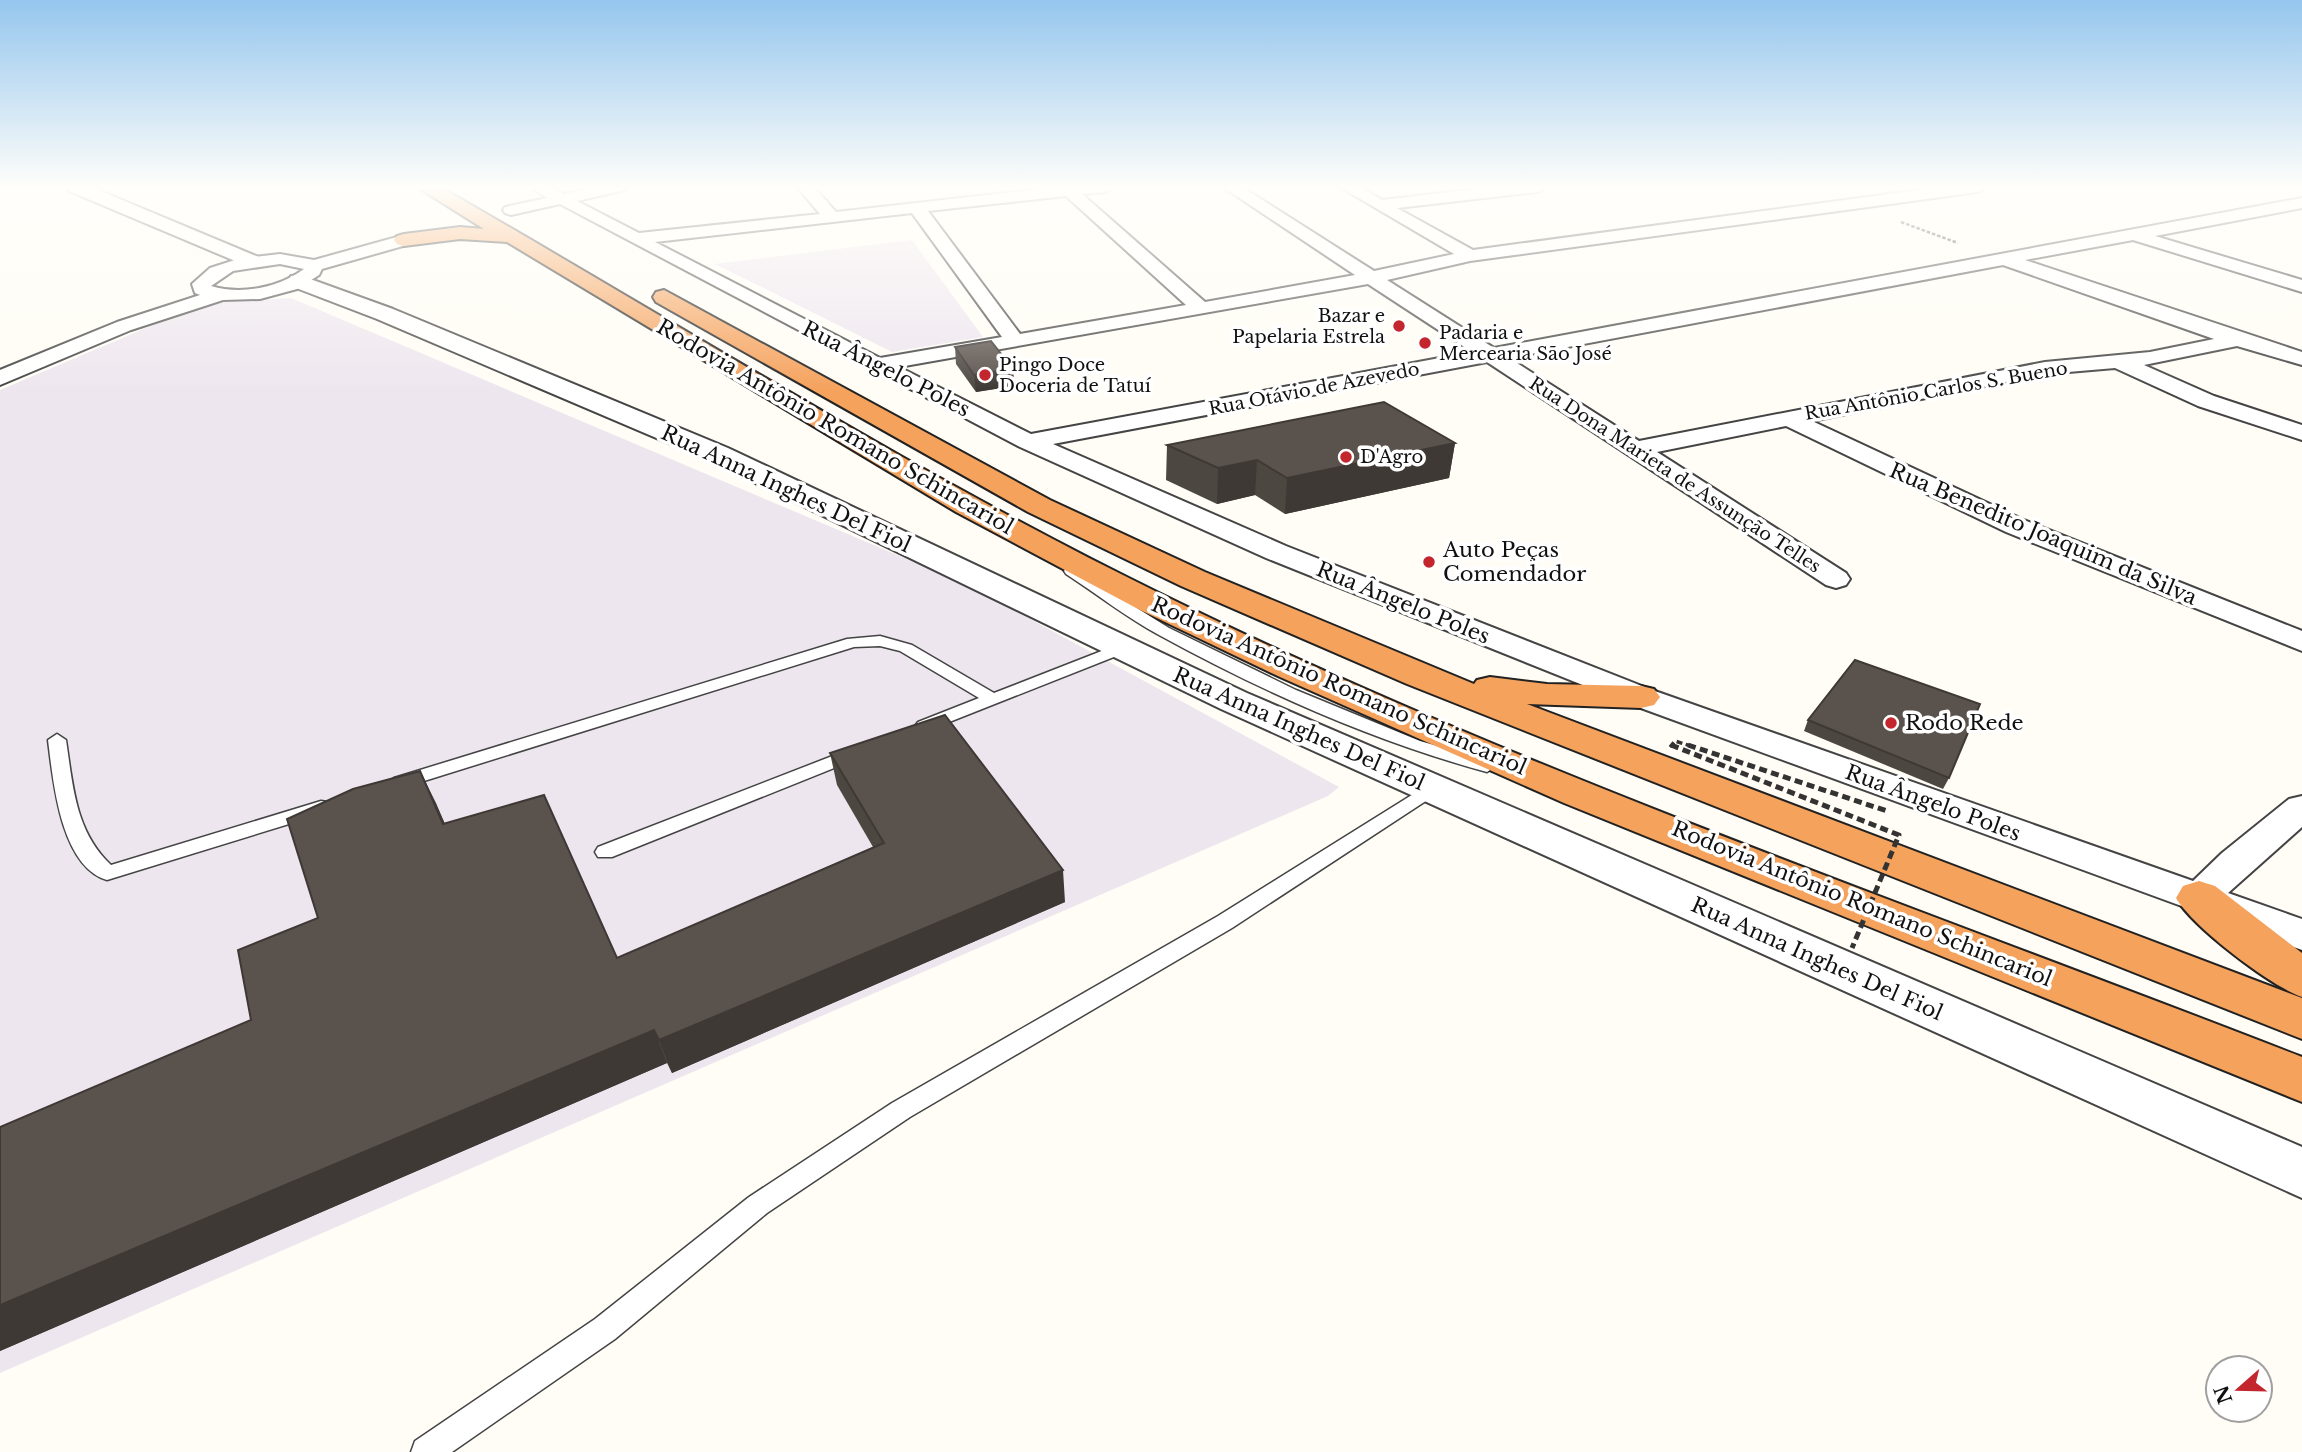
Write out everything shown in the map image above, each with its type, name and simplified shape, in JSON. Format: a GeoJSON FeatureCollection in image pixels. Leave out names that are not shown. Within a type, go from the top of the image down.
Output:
{"type":"FeatureCollection","features":[{"type":"Feature","properties":{"kind":"highway","name":"Rodovia Antônio Romano Schincariol"},"geometry":{"type":"LineString","coordinates":[[561,255],[853,443],[1003,527],[1152,603],[1260,654],[1579,792],[2302,1080]]}},
{"type":"Feature","properties":{"kind":"highway","name":"Rodovia Antônio Romano Schincariol"},"geometry":{"type":"LineString","coordinates":[[571,255],[1040,506],[1193,579],[1420,676],[2302,1019]]}},
{"type":"Feature","properties":{"kind":"highway"},"geometry":{"type":"LineString","coordinates":[[1420,676],[1547,695],[1641,697]]}},
{"type":"Feature","properties":{"kind":"highway"},"geometry":{"type":"LineString","coordinates":[[2199,898],[2258,947],[2302,978]]}},
{"type":"Feature","properties":{"kind":"street"},"geometry":{"type":"LineString","coordinates":[[237,255],[254,262]]}},
{"type":"Feature","properties":{"kind":"street"},"geometry":{"type":"LineString","coordinates":[[0,377],[124,326],[221,294],[259,292],[360,255]]}},
{"type":"Feature","properties":{"kind":"street","name":"Rua Ângelo Poles"},"geometry":{"type":"LineString","coordinates":[[664,255],[1028,442],[1276,552],[1641,697],[2302,934]]}},
{"type":"Feature","properties":{"kind":"street"},"geometry":{"type":"LineString","coordinates":[[952,255],[1016,341]]}},
{"type":"Feature","properties":{"kind":"street"},"geometry":{"type":"LineString","coordinates":[[1141,255],[1202,309]]}},
{"type":"Feature","properties":{"kind":"street","name":"Rua Dona Marieta de Assunção Telles"},"geometry":{"type":"LineString","coordinates":[[1335,255],[1836,579]]}},
{"type":"Feature","properties":{"kind":"street"},"geometry":{"type":"LineString","coordinates":[[877,365],[1202,309],[1479,255]]}},
{"type":"Feature","properties":{"kind":"street","name":"Rua Otávio de Azevedo"},"geometry":{"type":"LineString","coordinates":[[1028,442],[2020,255]]}},
{"type":"Feature","properties":{"kind":"street"},"geometry":{"type":"LineString","coordinates":[[2200,255],[2302,286]]}},
{"type":"Feature","properties":{"kind":"street"},"geometry":{"type":"LineString","coordinates":[[2002,258],[2238,340],[2302,359]]}},
{"type":"Feature","properties":{"kind":"street"},"geometry":{"type":"LineString","coordinates":[[221,294],[202,289],[201,284],[215,273],[254,262],[296,260],[306,273]]}},
{"type":"Feature","properties":{"kind":"street","name":"Rua Anna Inghes Del Fiol"},"geometry":{"type":"LineString","coordinates":[[306,273],[398,320],[718,454],[1234,701],[2302,1173]]}},
{"type":"Feature","properties":{"kind":"street","name":"Rua Antônio Carlos S. Bueno"},"geometry":{"type":"LineString","coordinates":[[1636,449],[2045,368],[2118,361],[2238,340]]}},
{"type":"Feature","properties":{"kind":"street"},"geometry":{"type":"LineString","coordinates":[[2118,361],[2206,401],[2302,433]]}},
{"type":"Feature","properties":{"kind":"street","name":"Rua Benedito Joaquim da Silva"},"geometry":{"type":"LineString","coordinates":[[1787,418],[2015,526],[2302,642]]}},
{"type":"Feature","properties":{"kind":"street"},"geometry":{"type":"LineString","coordinates":[[2199,898],[2235,863],[2302,808]]}},
{"type":"Feature","properties":{"kind":"lane"},"geometry":{"type":"LineString","coordinates":[[385,787],[853,642],[880,641],[906,648],[992,699]]}},
{"type":"Feature","properties":{"kind":"lane"},"geometry":{"type":"LineString","coordinates":[[901,735],[1123,648]]}},
{"type":"Feature","properties":{"kind":"lane"},"geometry":{"type":"LineString","coordinates":[[57,740],[71,829],[93,862],[107,873],[332,803]]}},
{"type":"Feature","properties":{"kind":"lane"},"geometry":{"type":"LineString","coordinates":[[605,852],[876,745]]}},
{"type":"Feature","properties":{"kind":"lane"},"geometry":{"type":"LineString","coordinates":[[426,1452],[605,1329],[758,1205],[901,1110],[1214,929],[1431,789]]}},
{"type":"Feature","properties":{"kind":"path"},"geometry":{"type":"LineString","coordinates":[[1993,255],[2002,258]]}},
{"type":"Feature","properties":{"kind":"path"},"geometry":{"type":"LineString","coordinates":[[1852,948],[1899,835],[1670,747],[1675,741],[1887,811]]}},
{"type":"Feature","properties":{"kind":"shaded area"},"geometry":{"type":"Polygon","coordinates":[[[791,255],[923,255],[983,337],[892,352],[715,264],[791,255]]]}},
{"type":"Feature","properties":{"kind":"shaded area"},"geometry":{"type":"Polygon","coordinates":[[[291,298],[968,585],[1339,787],[1328,796],[0,1373],[0,390],[181,313],[225,302],[291,298]]]}},
{"type":"Feature","properties":{"kind":"building"},"geometry":{"type":"Polygon","coordinates":[[[991,341],[1013,369],[974,375],[955,347],[991,341]]]}},
{"type":"Feature","properties":{"kind":"building"},"geometry":{"type":"Polygon","coordinates":[[[1384,402],[1455,443],[1287,478],[1257,460],[1218,468],[1167,445],[1384,402]]]}},
{"type":"Feature","properties":{"kind":"building","name":"Rodo Rede"},"geometry":{"type":"Polygon","coordinates":[[[1855,660],[1980,704],[1949,778],[1808,720],[1855,660]]]}},
{"type":"Feature","properties":{"kind":"building"},"geometry":{"type":"Polygon","coordinates":[[[945,715],[1063,870],[659,1040],[654,1030],[0,1305],[0,1127],[251,1020],[238,950],[318,918],[287,819],[353,789],[420,771],[443,824],[544,795],[617,958],[884,843],[830,753],[945,715]]]}},
{"type":"Feature","properties":{"kind":"place","name":"Bazar e Papelaria Estrela"},"geometry":{"type":"Point","coordinates":[1399,326]}},
{"type":"Feature","properties":{"kind":"place","name":"Padaria e Mercearia São José"},"geometry":{"type":"Point","coordinates":[1425,343]}},
{"type":"Feature","properties":{"kind":"place","name":"Pingo Doce Doceria de Tatuí"},"geometry":{"type":"Point","coordinates":[985,375]}},
{"type":"Feature","properties":{"kind":"place","name":"D'Agro"},"geometry":{"type":"Point","coordinates":[1346,457]}},
{"type":"Feature","properties":{"kind":"place","name":"Auto Peças Comendador"},"geometry":{"type":"Point","coordinates":[1429,562]}},
{"type":"Feature","properties":{"kind":"place","name":"Rodo Rede"},"geometry":{"type":"Point","coordinates":[1891,723]}}]}
